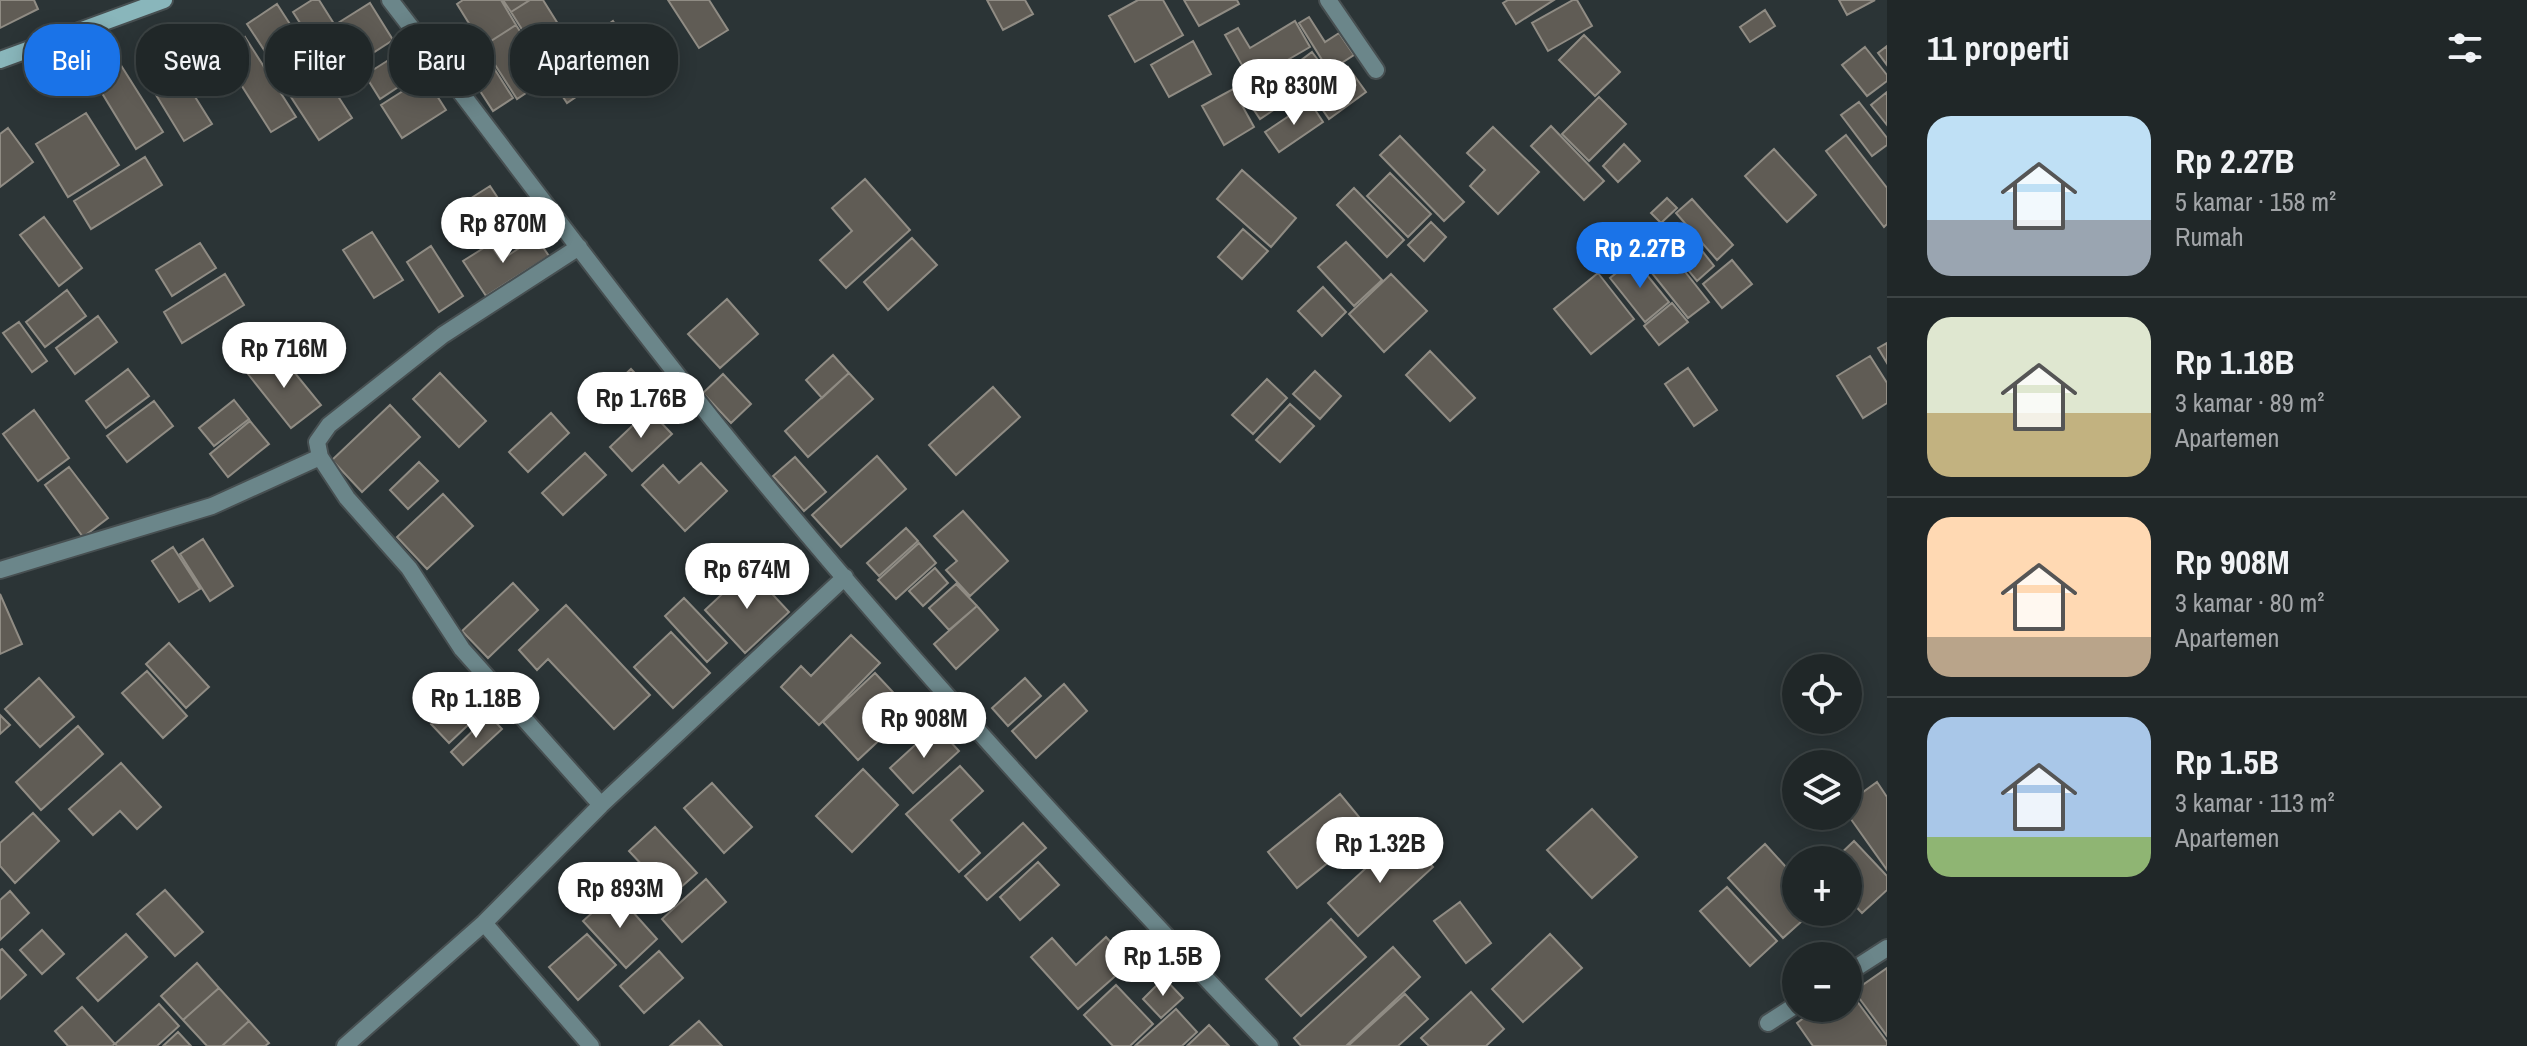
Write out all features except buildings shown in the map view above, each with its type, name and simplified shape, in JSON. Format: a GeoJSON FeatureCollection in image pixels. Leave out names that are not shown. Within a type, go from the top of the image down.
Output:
{"type":"FeatureCollection","features":[{"type":"Feature","properties":{"kind":"main road"},"geometry":{"type":"LineString","coordinates":[[0,60],[164,0]]}},
{"type":"Feature","properties":{"kind":"street"},"geometry":{"type":"LineString","coordinates":[[390,0],[716,424],[1011,769],[1270,1046]]}},
{"type":"Feature","properties":{"kind":"street"},"geometry":{"type":"LineString","coordinates":[[1328,0],[1376,70]]}},
{"type":"Feature","properties":{"kind":"street"},"geometry":{"type":"LineString","coordinates":[[579,247],[443,335],[329,425],[317,442],[320,457],[347,498],[409,568],[462,649],[601,805]]}},
{"type":"Feature","properties":{"kind":"street"},"geometry":{"type":"LineString","coordinates":[[0,570],[212,506],[320,457]]}},
{"type":"Feature","properties":{"kind":"street"},"geometry":{"type":"LineString","coordinates":[[345,1046],[484,923],[601,805],[845,577]]}},
{"type":"Feature","properties":{"kind":"street"},"geometry":{"type":"LineString","coordinates":[[484,923],[591,1046]]}},
{"type":"Feature","properties":{"kind":"street"},"geometry":{"type":"LineString","coordinates":[[1862,964],[1887,948]]}},
{"type":"Feature","properties":{"kind":"street"},"geometry":{"type":"LineString","coordinates":[[1768,1023],[1782,1014]]}}]}
